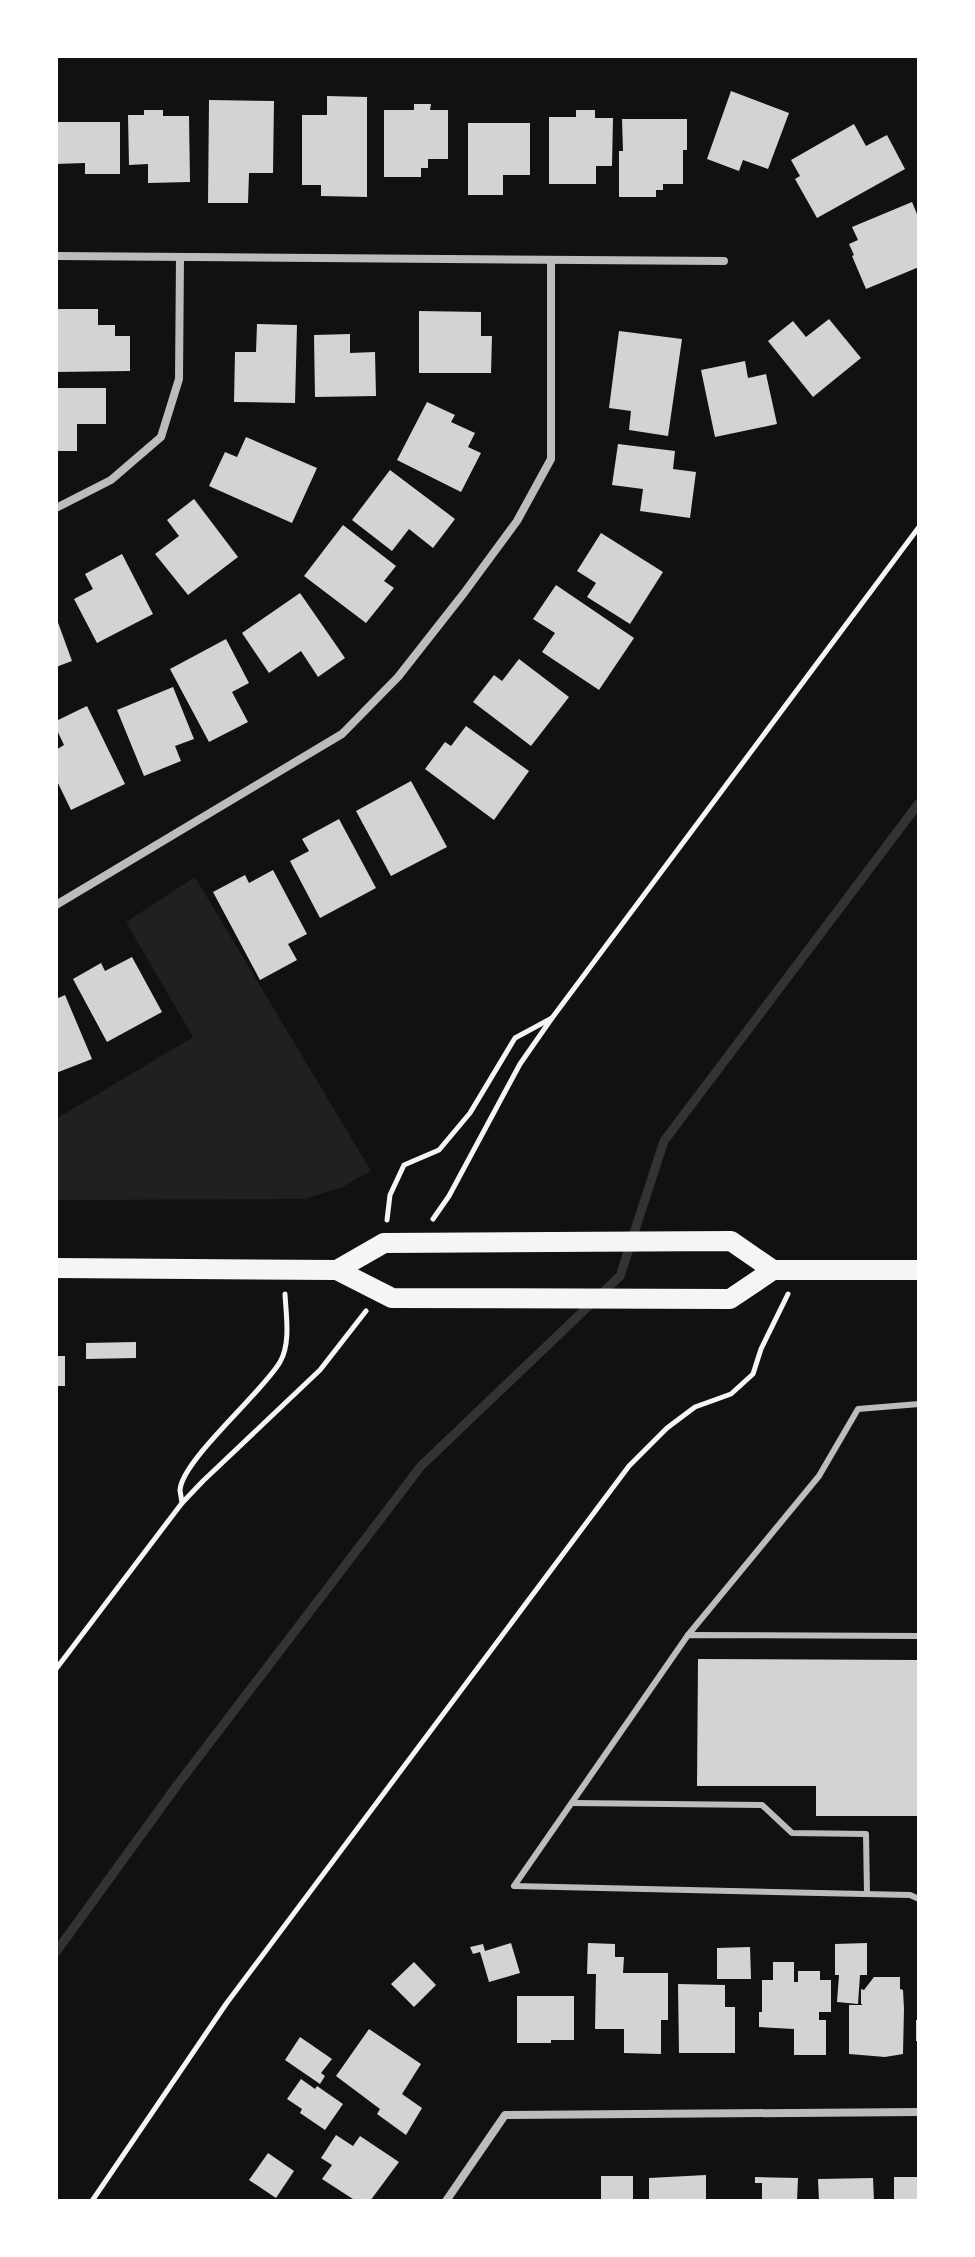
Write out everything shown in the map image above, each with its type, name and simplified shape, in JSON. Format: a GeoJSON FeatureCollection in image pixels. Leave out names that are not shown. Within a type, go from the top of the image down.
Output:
{"type":"FeatureCollection","features":[{"type":"Feature","properties":{"kind":"main road"},"geometry":{"type":"LineString","coordinates":[[337,1270],[384,1243],[731,1241],[773,1270]]}},
{"type":"Feature","properties":{"kind":"main road"},"geometry":{"type":"LineString","coordinates":[[56,1268],[337,1270],[392,1298],[730,1299],[773,1270],[919,1270]]}},
{"type":"Feature","properties":{"kind":"street"},"geometry":{"type":"LineString","coordinates":[[56,256],[724,261]]}},
{"type":"Feature","properties":{"kind":"street"},"geometry":{"type":"LineString","coordinates":[[56,508],[111,480],[161,437],[179,379],[180,257]]}},
{"type":"Feature","properties":{"kind":"street"},"geometry":{"type":"LineString","coordinates":[[56,905],[342,734],[398,677],[464,593],[517,521],[551,459],[551,260]]}},
{"type":"Feature","properties":{"kind":"street"},"geometry":{"type":"LineString","coordinates":[[446,2201],[505,2115],[919,2112]]}},
{"type":"Feature","properties":{"kind":"lane"},"geometry":{"type":"LineString","coordinates":[[919,1404],[858,1409],[819,1476],[688,1635],[514,1886],[910,1895],[919,1899]]}},
{"type":"Feature","properties":{"kind":"lane"},"geometry":{"type":"LineString","coordinates":[[688,1635],[919,1636]]}},
{"type":"Feature","properties":{"kind":"lane"},"geometry":{"type":"LineString","coordinates":[[572,1803],[762,1805],[792,1833],[866,1834],[867,1894]]}},
{"type":"Feature","properties":{"kind":"path"},"geometry":{"type":"LineString","coordinates":[[432,1220],[449,1196],[520,1064],[552,1018],[919,527]]}},
{"type":"Feature","properties":{"kind":"path"},"geometry":{"type":"LineString","coordinates":[[384,1243],[390,1195],[404,1165],[439,1150],[470,1113],[515,1038],[552,1018]]}},
{"type":"Feature","properties":{"kind":"path"},"geometry":{"type":"LineString","coordinates":[[182,1503],[180,1491],[192,1464],[282,1360],[287,1336],[285,1269]]}},
{"type":"Feature","properties":{"kind":"path"},"geometry":{"type":"LineString","coordinates":[[92,2201],[226,2004],[629,1466],[667,1428],[695,1407],[731,1394],[753,1374],[761,1349],[800,1270]]}},
{"type":"Feature","properties":{"kind":"path"},"geometry":{"type":"LineString","coordinates":[[56,1669],[182,1503],[320,1370],[369,1306]]}},
{"type":"Feature","properties":{"kind":"shaded area"},"geometry":{"type":"Polygon","coordinates":[[[195,877],[371,1171],[342,1187],[305,1199],[56,1200],[56,1119],[193,1037],[126,922],[195,877]]]}},
{"type":"Feature","properties":{"kind":"building"},"geometry":{"type":"Polygon","coordinates":[[[731,91],[789,113],[768,169],[743,160],[739,171],[707,159],[731,91]]]}},
{"type":"Feature","properties":{"kind":"building"},"geometry":{"type":"Polygon","coordinates":[[[327,96],[367,97],[367,197],[321,196],[321,185],[302,185],[302,115],[327,115],[327,96]]]}},
{"type":"Feature","properties":{"kind":"building"},"geometry":{"type":"Polygon","coordinates":[[[209,100],[274,101],[273,173],[249,173],[248,203],[208,203],[209,100]]]}},
{"type":"Feature","properties":{"kind":"building"},"geometry":{"type":"Polygon","coordinates":[[[414,104],[431,104],[430,110],[448,110],[448,159],[428,159],[428,168],[421,168],[421,177],[384,177],[384,110],[414,110],[414,104]]]}},
{"type":"Feature","properties":{"kind":"building"},"geometry":{"type":"Polygon","coordinates":[[[144,110],[163,110],[163,116],[189,116],[190,182],[148,183],[148,164],[129,165],[128,115],[144,115],[144,110]]]}},
{"type":"Feature","properties":{"kind":"building"},"geometry":{"type":"Polygon","coordinates":[[[576,110],[595,110],[595,118],[613,118],[612,166],[596,166],[596,184],[549,184],[549,117],[576,117],[576,110]]]}},
{"type":"Feature","properties":{"kind":"building"},"geometry":{"type":"Polygon","coordinates":[[[622,119],[687,119],[683,184],[663,184],[663,190],[656,190],[656,197],[619,197],[622,119]]]}},
{"type":"Feature","properties":{"kind":"building"},"geometry":{"type":"Polygon","coordinates":[[[56,122],[120,122],[120,174],[85,174],[85,163],[56,164],[56,122]]]}},
{"type":"Feature","properties":{"kind":"building"},"geometry":{"type":"Polygon","coordinates":[[[468,123],[530,123],[530,175],[503,175],[503,195],[468,195],[468,123]]]}},
{"type":"Feature","properties":{"kind":"building"},"geometry":{"type":"Polygon","coordinates":[[[854,124],[866,146],[887,135],[905,169],[817,218],[795,179],[800,176],[791,160],[854,124]]]}},
{"type":"Feature","properties":{"kind":"building"},"geometry":{"type":"Polygon","coordinates":[[[912,202],[919,219],[919,267],[866,289],[849,244],[858,240],[852,227],[912,202]]]}},
{"type":"Feature","properties":{"kind":"building"},"geometry":{"type":"Polygon","coordinates":[[[56,309],[98,309],[98,325],[115,325],[115,336],[130,336],[130,371],[56,372],[56,309]]]}},
{"type":"Feature","properties":{"kind":"building"},"geometry":{"type":"Polygon","coordinates":[[[419,311],[481,312],[481,336],[492,336],[491,373],[419,373],[419,311]]]}},
{"type":"Feature","properties":{"kind":"building"},"geometry":{"type":"Polygon","coordinates":[[[829,319],[861,358],[813,397],[768,341],[793,321],[806,337],[829,319]]]}},
{"type":"Feature","properties":{"kind":"building"},"geometry":{"type":"Polygon","coordinates":[[[257,324],[297,325],[295,403],[234,402],[235,352],[256,352],[257,324]]]}},
{"type":"Feature","properties":{"kind":"building"},"geometry":{"type":"Polygon","coordinates":[[[619,331],[682,339],[668,436],[629,430],[631,411],[609,408],[619,331]]]}},
{"type":"Feature","properties":{"kind":"building"},"geometry":{"type":"Polygon","coordinates":[[[350,334],[350,353],[375,352],[376,396],[315,397],[314,335],[350,334]]]}},
{"type":"Feature","properties":{"kind":"building"},"geometry":{"type":"Polygon","coordinates":[[[745,361],[748,378],[766,374],[777,424],[715,437],[701,370],[745,361]]]}},
{"type":"Feature","properties":{"kind":"building"},"geometry":{"type":"Polygon","coordinates":[[[56,388],[106,388],[106,424],[77,424],[77,451],[56,451],[56,388]]]}},
{"type":"Feature","properties":{"kind":"building"},"geometry":{"type":"Polygon","coordinates":[[[427,402],[455,415],[451,422],[475,433],[468,447],[481,453],[461,492],[397,460],[427,402]]]}},
{"type":"Feature","properties":{"kind":"building"},"geometry":{"type":"Polygon","coordinates":[[[246,437],[317,468],[292,523],[209,486],[225,452],[237,457],[246,437]]]}},
{"type":"Feature","properties":{"kind":"building"},"geometry":{"type":"Polygon","coordinates":[[[618,444],[675,451],[673,469],[696,472],[690,518],[640,511],[643,489],[612,485],[618,444]]]}},
{"type":"Feature","properties":{"kind":"building"},"geometry":{"type":"Polygon","coordinates":[[[390,470],[455,519],[433,548],[409,529],[392,551],[352,520],[390,470]]]}},
{"type":"Feature","properties":{"kind":"building"},"geometry":{"type":"Polygon","coordinates":[[[194,499],[238,557],[188,595],[155,554],[179,536],[167,520],[194,499]]]}},
{"type":"Feature","properties":{"kind":"building"},"geometry":{"type":"Polygon","coordinates":[[[343,525],[396,566],[384,581],[394,588],[366,623],[304,576],[343,525]]]}},
{"type":"Feature","properties":{"kind":"building"},"geometry":{"type":"Polygon","coordinates":[[[601,533],[663,572],[630,624],[587,597],[596,583],[577,571],[601,533]]]}},
{"type":"Feature","properties":{"kind":"building"},"geometry":{"type":"Polygon","coordinates":[[[122,554],[153,614],[97,643],[74,599],[93,589],[85,574],[122,554]]]}},
{"type":"Feature","properties":{"kind":"building"},"geometry":{"type":"Polygon","coordinates":[[[556,585],[634,638],[599,690],[542,652],[555,633],[533,619],[556,585]]]}},
{"type":"Feature","properties":{"kind":"building"},"geometry":{"type":"Polygon","coordinates":[[[300,593],[345,658],[318,677],[301,651],[269,673],[242,633],[300,593]]]}},
{"type":"Feature","properties":{"kind":"building"},"geometry":{"type":"Polygon","coordinates":[[[56,617],[72,661],[56,667],[56,617]]]}},
{"type":"Feature","properties":{"kind":"building"},"geometry":{"type":"Polygon","coordinates":[[[226,639],[249,683],[232,692],[248,722],[209,742],[170,669],[226,639]]]}},
{"type":"Feature","properties":{"kind":"building"},"geometry":{"type":"Polygon","coordinates":[[[519,659],[569,697],[531,746],[473,702],[494,675],[502,681],[519,659]]]}},
{"type":"Feature","properties":{"kind":"building"},"geometry":{"type":"Polygon","coordinates":[[[173,687],[194,739],[175,746],[181,761],[144,776],[117,710],[173,687]]]}},
{"type":"Feature","properties":{"kind":"building"},"geometry":{"type":"Polygon","coordinates":[[[87,706],[125,784],[71,810],[56,779],[56,750],[64,745],[56,721],[87,706]]]}},
{"type":"Feature","properties":{"kind":"building"},"geometry":{"type":"Polygon","coordinates":[[[466,726],[529,771],[494,820],[425,769],[445,742],[451,746],[466,726]]]}},
{"type":"Feature","properties":{"kind":"building"},"geometry":{"type":"Polygon","coordinates":[[[411,781],[447,847],[391,876],[356,811],[411,781]]]}},
{"type":"Feature","properties":{"kind":"building"},"geometry":{"type":"Polygon","coordinates":[[[339,819],[376,888],[320,918],[290,861],[309,851],[302,839],[339,819]]]}},
{"type":"Feature","properties":{"kind":"building"},"geometry":{"type":"Polygon","coordinates":[[[273,870],[307,934],[288,944],[297,960],[260,980],[213,892],[245,875],[249,883],[273,870]]]}},
{"type":"Feature","properties":{"kind":"building"},"geometry":{"type":"Polygon","coordinates":[[[132,957],[162,1012],[107,1042],[73,979],[101,963],[105,971],[132,957]]]}},
{"type":"Feature","properties":{"kind":"building"},"geometry":{"type":"Polygon","coordinates":[[[65,995],[92,1059],[56,1073],[56,999],[65,995]]]}},
{"type":"Feature","properties":{"kind":"building"},"geometry":{"type":"Polygon","coordinates":[[[136,1342],[136,1358],[86,1359],[86,1343],[136,1342]]]}},
{"type":"Feature","properties":{"kind":"building"},"geometry":{"type":"Polygon","coordinates":[[[56,1356],[65,1356],[65,1386],[56,1386],[56,1356]]]}},
{"type":"Feature","properties":{"kind":"building"},"geometry":{"type":"Polygon","coordinates":[[[698,1659],[919,1660],[919,1816],[816,1816],[816,1786],[697,1786],[698,1659]]]}},
{"type":"Feature","properties":{"kind":"building"},"geometry":{"type":"Polygon","coordinates":[[[511,1943],[520,1973],[489,1982],[480,1952],[473,1954],[470,1947],[483,1944],[485,1951],[511,1943]]]}},
{"type":"Feature","properties":{"kind":"building"},"geometry":{"type":"Polygon","coordinates":[[[588,1943],[615,1944],[615,1957],[624,1957],[623,1973],[668,1973],[668,2020],[661,2020],[661,2054],[624,2053],[624,2029],[595,2029],[596,1974],[587,1974],[588,1943]]]}},
{"type":"Feature","properties":{"kind":"building"},"geometry":{"type":"Polygon","coordinates":[[[867,1943],[867,1975],[860,1975],[858,2004],[837,2002],[839,1975],[835,1975],[835,1944],[867,1943]]]}},
{"type":"Feature","properties":{"kind":"building"},"geometry":{"type":"Polygon","coordinates":[[[750,1947],[751,1979],[717,1979],[717,1948],[750,1947]]]}},
{"type":"Feature","properties":{"kind":"building"},"geometry":{"type":"Polygon","coordinates":[[[414,1962],[436,1985],[414,2007],[391,1984],[414,1962]]]}},
{"type":"Feature","properties":{"kind":"building"},"geometry":{"type":"Polygon","coordinates":[[[773,1962],[794,1962],[794,1982],[798,1982],[798,1971],[820,1971],[820,1980],[831,1980],[831,2012],[819,2012],[819,2020],[826,2020],[826,2055],[794,2055],[794,2029],[759,2027],[762,1980],[773,1980],[773,1962]]]}},
{"type":"Feature","properties":{"kind":"building"},"geometry":{"type":"Polygon","coordinates":[[[874,1977],[900,1977],[904,2009],[903,2054],[885,2057],[849,2054],[849,2005],[863,2005],[861,1989],[864,1990],[874,1977]]]}},
{"type":"Feature","properties":{"kind":"building"},"geometry":{"type":"Polygon","coordinates":[[[678,1984],[725,1985],[725,2007],[735,2007],[735,2053],[679,2053],[678,1984]]]}},
{"type":"Feature","properties":{"kind":"building"},"geometry":{"type":"Polygon","coordinates":[[[517,1996],[574,1996],[574,2040],[517,2043],[517,1996]]]}},
{"type":"Feature","properties":{"kind":"building"},"geometry":{"type":"Polygon","coordinates":[[[916,2020],[919,2020],[919,2041],[916,2041],[916,2020]]]}},
{"type":"Feature","properties":{"kind":"building"},"geometry":{"type":"Polygon","coordinates":[[[369,2029],[421,2064],[402,2094],[422,2108],[406,2135],[377,2114],[380,2109],[336,2076],[369,2029]]]}},
{"type":"Feature","properties":{"kind":"building"},"geometry":{"type":"Polygon","coordinates":[[[300,2037],[332,2059],[321,2073],[325,2076],[320,2084],[285,2060],[300,2037]]]}},
{"type":"Feature","properties":{"kind":"building"},"geometry":{"type":"Polygon","coordinates":[[[301,2079],[343,2104],[325,2130],[300,2113],[302,2109],[287,2099],[301,2079]]]}},
{"type":"Feature","properties":{"kind":"building"},"geometry":{"type":"Polygon","coordinates":[[[336,2135],[353,2146],[360,2136],[399,2162],[370,2201],[356,2201],[322,2179],[332,2165],[321,2158],[336,2135]]]}},
{"type":"Feature","properties":{"kind":"building"},"geometry":{"type":"Polygon","coordinates":[[[268,2153],[294,2171],[276,2198],[249,2180],[268,2153]]]}},
{"type":"Feature","properties":{"kind":"building"},"geometry":{"type":"Polygon","coordinates":[[[706,2175],[706,2201],[649,2201],[649,2178],[706,2175]]]}},
{"type":"Feature","properties":{"kind":"building"},"geometry":{"type":"Polygon","coordinates":[[[601,2176],[633,2176],[633,2201],[601,2201],[601,2176]]]}},
{"type":"Feature","properties":{"kind":"building"},"geometry":{"type":"Polygon","coordinates":[[[755,2177],[798,2178],[797,2201],[762,2201],[762,2183],[755,2183],[755,2177]]]}},
{"type":"Feature","properties":{"kind":"building"},"geometry":{"type":"Polygon","coordinates":[[[894,2177],[919,2177],[919,2201],[894,2201],[894,2177]]]}},
{"type":"Feature","properties":{"kind":"building"},"geometry":{"type":"Polygon","coordinates":[[[873,2178],[874,2201],[819,2201],[818,2179],[873,2178]]]}},
{"type":"Feature","properties":{"kind":"waterway"},"geometry":{"type":"LineString","coordinates":[[56,1952],[178,1784],[421,1466],[620,1276],[664,1141],[919,803]]}}]}
